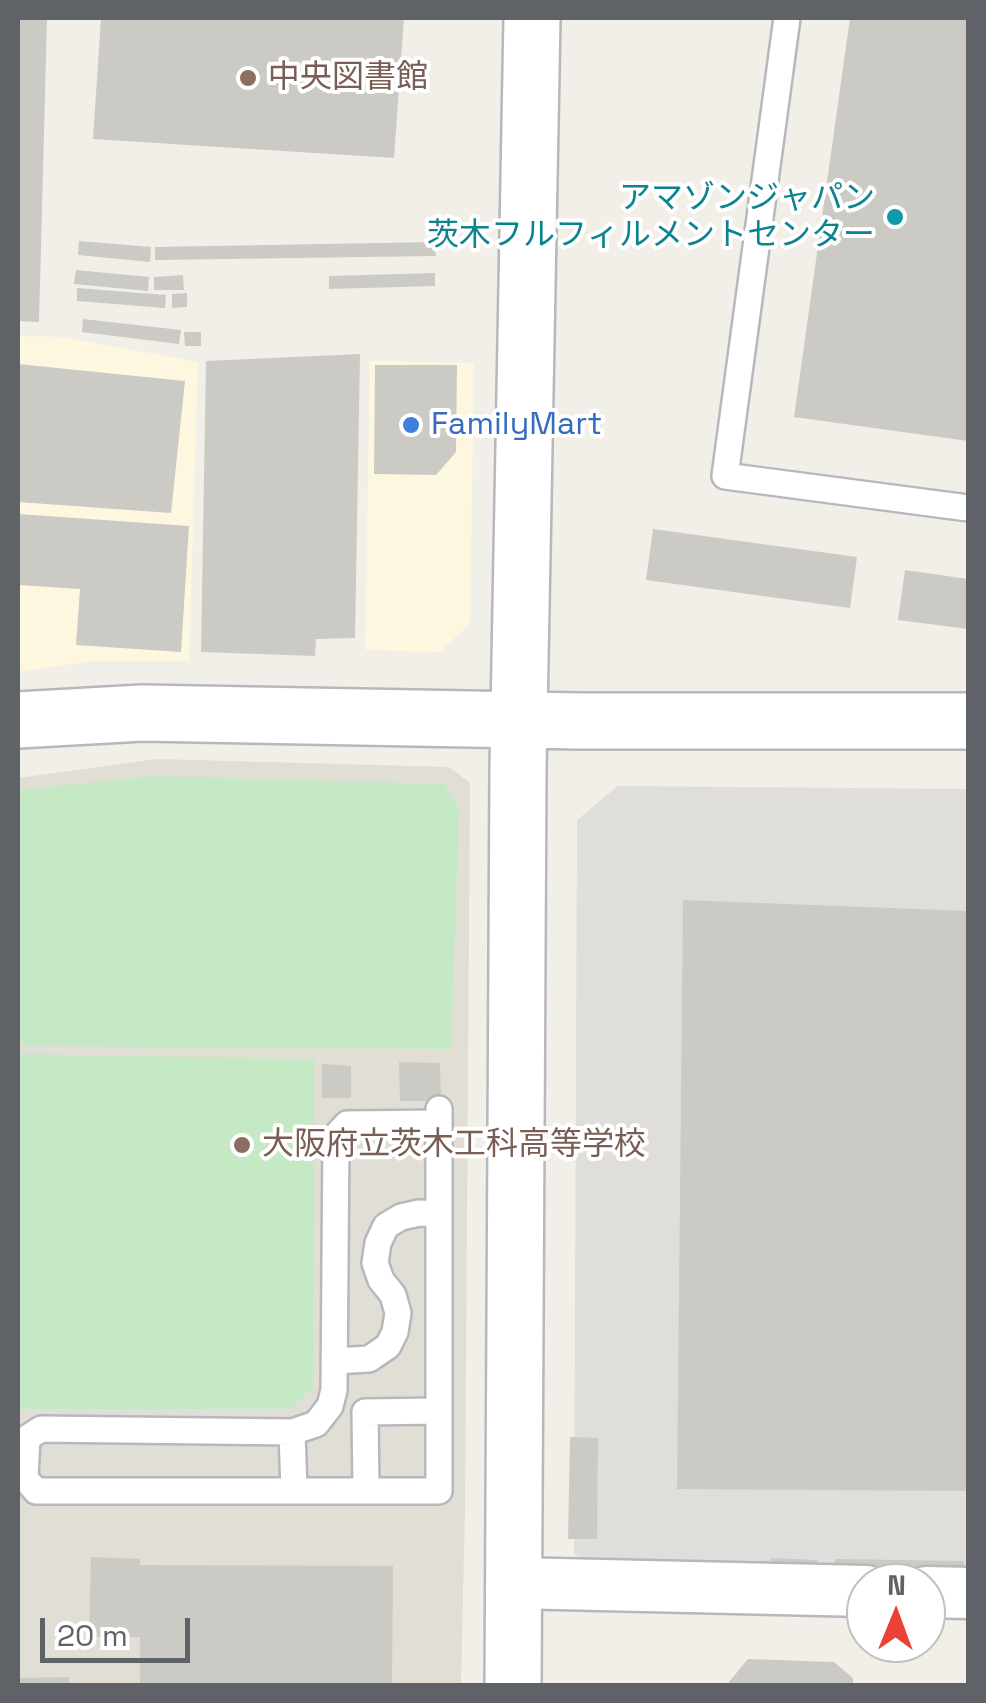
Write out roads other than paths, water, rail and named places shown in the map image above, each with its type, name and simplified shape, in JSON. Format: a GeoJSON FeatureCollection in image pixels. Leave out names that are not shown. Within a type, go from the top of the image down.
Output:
{"type":"FeatureCollection","features":[{"type":"Feature","properties":{"kind":"street"},"geometry":{"type":"LineString","coordinates":[[513,1686],[519,719],[532,18]]}},
{"type":"Feature","properties":{"kind":"street"},"geometry":{"type":"LineString","coordinates":[[18,720],[142,713],[579,721],[968,720]]}},
{"type":"Feature","properties":{"kind":"street"},"geometry":{"type":"LineString","coordinates":[[513,1583],[846,1591]]}},
{"type":"Feature","properties":{"kind":"lane"},"geometry":{"type":"LineString","coordinates":[[787,18],[725,476],[968,508]]}},
{"type":"Feature","properties":{"kind":"lane"},"geometry":{"type":"LineString","coordinates":[[439,1116],[439,1214],[439,1490],[27,1490],[27,1438],[40,1430],[292,1432],[316,1424],[330,1406],[334,1390],[336,1136],[347,1124],[439,1116]]}},
{"type":"Feature","properties":{"kind":"lane"},"geometry":{"type":"LineString","coordinates":[[335,1361],[369,1358],[388,1346],[396,1332],[398,1313],[394,1295],[381,1280],[376,1263],[378,1243],[386,1226],[401,1217],[439,1214]]}},
{"type":"Feature","properties":{"kind":"lane"},"geometry":{"type":"LineString","coordinates":[[366,1490],[365,1412],[439,1412]]}},
{"type":"Feature","properties":{"kind":"lane"},"geometry":{"type":"LineString","coordinates":[[292,1432],[294,1490]]}},
{"type":"Feature","properties":{"kind":"place","name":"中央図書館"},"geometry":{"type":"Point","coordinates":[248,78]}},
{"type":"Feature","properties":{"kind":"place","name":"アマゾンジャパン 茨木フルフィルメントセンター"},"geometry":{"type":"Point","coordinates":[895,217]}},
{"type":"Feature","properties":{"kind":"place","name":"FamilyMart"},"geometry":{"type":"Point","coordinates":[411,425]}},
{"type":"Feature","properties":{"kind":"place","name":"大阪府立茨木工科高等学校"},"geometry":{"type":"Point","coordinates":[242,1145]}}]}
